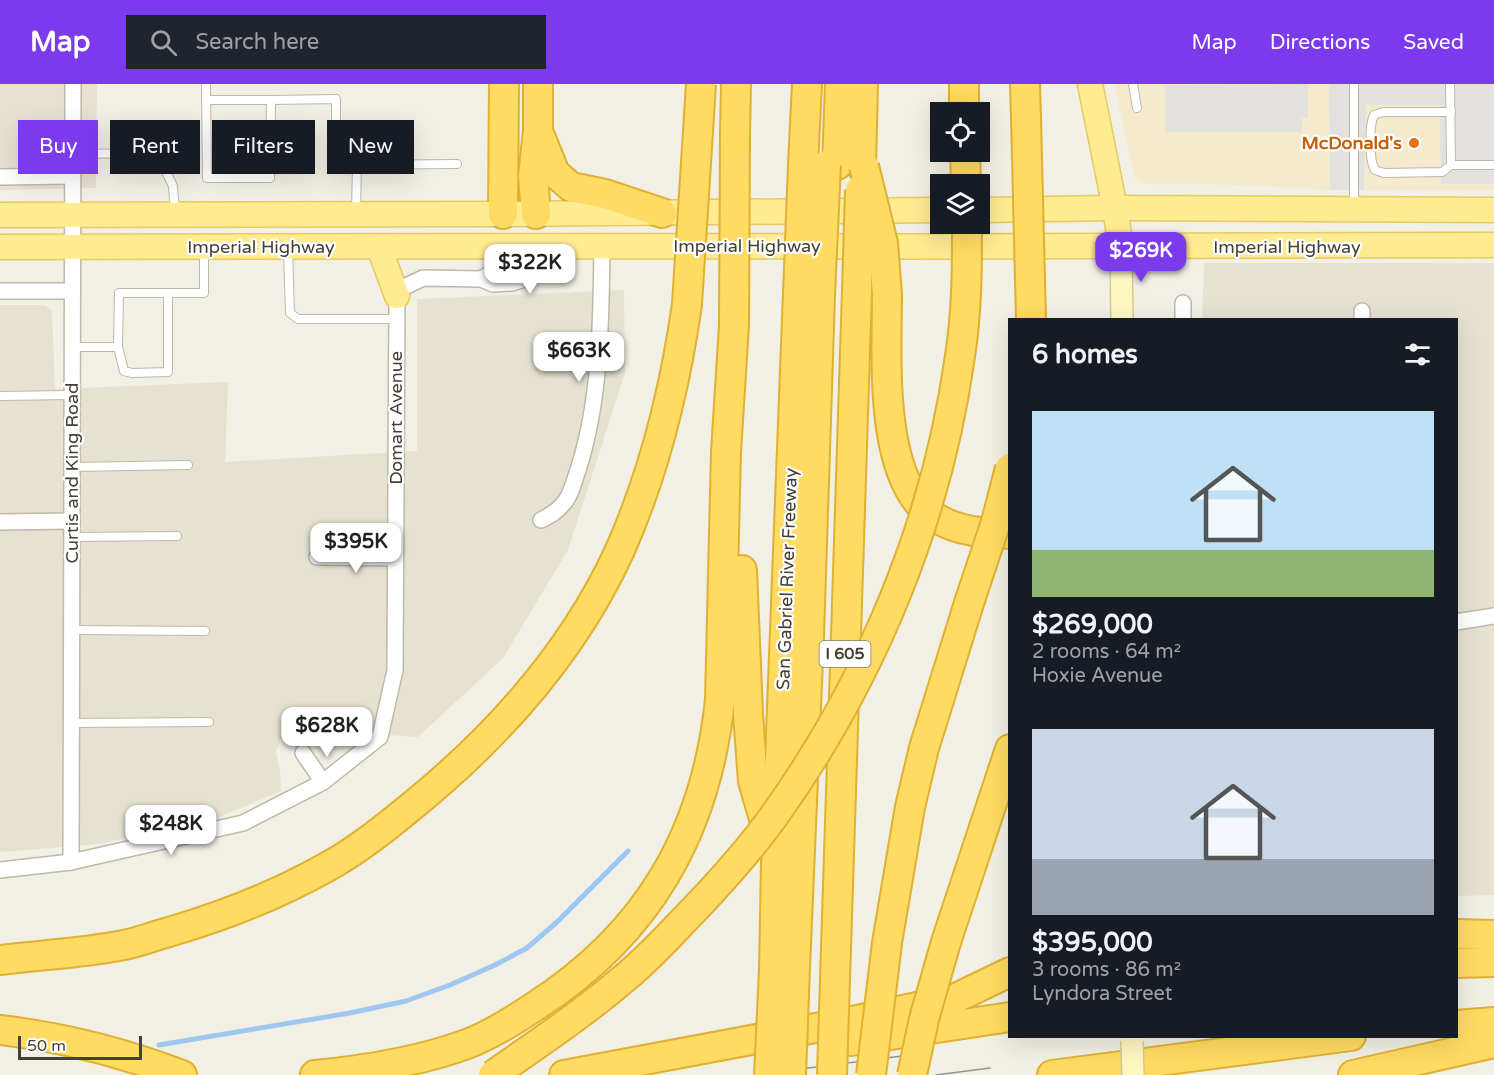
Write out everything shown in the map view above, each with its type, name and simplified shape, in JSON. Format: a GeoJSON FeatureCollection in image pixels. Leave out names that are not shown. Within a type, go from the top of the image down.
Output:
{"type":"FeatureCollection","features":[{"type":"Feature","properties":{"kind":"highway"},"geometry":{"type":"LineString","coordinates":[[503,214],[504,84]]}},
{"type":"Feature","properties":{"kind":"highway"},"geometry":{"type":"LineString","coordinates":[[536,214],[533,176],[538,131],[538,84]]}},
{"type":"Feature","properties":{"kind":"highway"},"geometry":{"type":"LineString","coordinates":[[0,960],[124,945],[200,923],[267,897],[329,866],[382,830],[470,757],[510,716],[551,664],[583,617],[619,552],[643,494],[667,417],[687,304],[701,84]]}},
{"type":"Feature","properties":{"kind":"highway"},"geometry":{"type":"LineString","coordinates":[[736,84],[734,325],[736,452],[751,748],[753,781],[776,863]]}},
{"type":"Feature","properties":{"kind":"highway","name":"San Gabriel River Freeway"},"geometry":{"type":"LineString","coordinates":[[805,84],[806,120],[842,163],[827,292],[854,359],[832,1075]]}},
{"type":"Feature","properties":{"kind":"highway"},"geometry":{"type":"LineString","coordinates":[[829,84],[842,163],[883,243],[888,385],[898,467],[918,503],[936,519],[976,532],[1008,534]]}},
{"type":"Feature","properties":{"kind":"highway"},"geometry":{"type":"LineString","coordinates":[[840,84],[842,163]]}},
{"type":"Feature","properties":{"kind":"highway","name":"San Gabriel River Freeway"},"geometry":{"type":"LineString","coordinates":[[769,1075],[785,969],[776,863],[827,292],[842,163],[863,84]]}},
{"type":"Feature","properties":{"kind":"highway"},"geometry":{"type":"LineString","coordinates":[[964,84],[964,102]]}},
{"type":"Feature","properties":{"kind":"highway"},"geometry":{"type":"LineString","coordinates":[[1025,84],[1031,318]]}},
{"type":"Feature","properties":{"kind":"highway"},"geometry":{"type":"LineString","coordinates":[[538,131],[555,173],[571,187],[605,194],[662,213]]}},
{"type":"Feature","properties":{"kind":"highway"},"geometry":{"type":"LineString","coordinates":[[493,1075],[622,981],[723,879],[773,818],[816,753],[856,682],[893,606],[922,524],[944,445],[961,355],[967,284],[967,234]]}},
{"type":"Feature","properties":{"kind":"highway"},"geometry":{"type":"LineString","coordinates":[[791,1075],[785,969],[809,636],[827,292]]}},
{"type":"Feature","properties":{"kind":"highway"},"geometry":{"type":"LineString","coordinates":[[315,1075],[369,1070],[422,1058],[468,1044],[508,1024],[555,993],[613,945],[663,880],[697,809],[716,737],[720,700],[726,452],[734,325]]}},
{"type":"Feature","properties":{"kind":"highway"},"geometry":{"type":"LineString","coordinates":[[870,1075],[886,944],[910,807],[924,748],[996,522],[1008,476]]}},
{"type":"Feature","properties":{"kind":"highway"},"geometry":{"type":"LineString","coordinates":[[912,1075],[924,1019],[946,942],[1008,755]]}},
{"type":"Feature","properties":{"kind":"highway"},"geometry":{"type":"LineString","coordinates":[[1458,934],[1494,935]]}},
{"type":"Feature","properties":{"kind":"highway"},"geometry":{"type":"LineString","coordinates":[[1458,963],[1494,962]]}},
{"type":"Feature","properties":{"kind":"highway"},"geometry":{"type":"LineString","coordinates":[[564,1075],[853,1021],[954,999],[1008,973]]}},
{"type":"Feature","properties":{"kind":"highway"},"geometry":{"type":"LineString","coordinates":[[616,1075],[1008,1017]]}},
{"type":"Feature","properties":{"kind":"highway"},"geometry":{"type":"LineString","coordinates":[[1458,1025],[1494,1022]]}},
{"type":"Feature","properties":{"kind":"highway"},"geometry":{"type":"LineString","coordinates":[[4,1030],[110,1052],[182,1075]]}},
{"type":"Feature","properties":{"kind":"highway"},"geometry":{"type":"LineString","coordinates":[[1052,1075],[1336,1038]]}},
{"type":"Feature","properties":{"kind":"highway"},"geometry":{"type":"LineString","coordinates":[[1353,1075],[1494,1043]]}},
{"type":"Feature","properties":{"kind":"main road"},"geometry":{"type":"LineString","coordinates":[[1090,84],[1121,248],[1122,318]]}},
{"type":"Feature","properties":{"kind":"main road","name":"Imperial Highway"},"geometry":{"type":"LineString","coordinates":[[990,210],[1115,208],[1494,210]]}},
{"type":"Feature","properties":{"kind":"main road","name":"Imperial Highway"},"geometry":{"type":"LineString","coordinates":[[0,215],[356,215],[930,210]]}},
{"type":"Feature","properties":{"kind":"main road"},"geometry":{"type":"LineString","coordinates":[[503,214],[503,246]]}},
{"type":"Feature","properties":{"kind":"main road"},"geometry":{"type":"LineString","coordinates":[[535,246],[536,214]]}},
{"type":"Feature","properties":{"kind":"main road","name":"Imperial Highway"},"geometry":{"type":"LineString","coordinates":[[0,248],[602,246],[1121,248],[1494,245]]}},
{"type":"Feature","properties":{"kind":"main road"},"geometry":{"type":"LineString","coordinates":[[379,247],[397,308]]}},
{"type":"Feature","properties":{"kind":"main road"},"geometry":{"type":"LineString","coordinates":[[1132,1038],[1132,1075]]}},
{"type":"Feature","properties":{"kind":"street","name":"Curtis and King Road"},"geometry":{"type":"LineString","coordinates":[[72,120],[73,84]]}},
{"type":"Feature","properties":{"kind":"street","name":"Curtis and King Road"},"geometry":{"type":"LineString","coordinates":[[71,862],[72,176]]}},
{"type":"Feature","properties":{"kind":"street"},"geometry":{"type":"LineString","coordinates":[[0,177],[72,176]]}},
{"type":"Feature","properties":{"kind":"street"},"geometry":{"type":"LineString","coordinates":[[481,279],[503,266],[503,246]]}},
{"type":"Feature","properties":{"kind":"street"},"geometry":{"type":"LineString","coordinates":[[397,308],[402,288],[423,278],[481,279],[493,284],[512,283],[525,279],[534,268],[535,246]]}},
{"type":"Feature","properties":{"kind":"street"},"geometry":{"type":"LineString","coordinates":[[541,520],[555,513],[565,503],[587,443],[598,360],[602,246]]}},
{"type":"Feature","properties":{"kind":"street"},"geometry":{"type":"LineString","coordinates":[[0,291],[72,291]]}},
{"type":"Feature","properties":{"kind":"street"},"geometry":{"type":"LineString","coordinates":[[1183,303],[1183,318]]}},
{"type":"Feature","properties":{"kind":"street","name":"Domart Avenue"},"geometry":{"type":"LineString","coordinates":[[0,870],[71,862],[243,823],[323,782],[380,737],[395,670],[397,308]]}},
{"type":"Feature","properties":{"kind":"street"},"geometry":{"type":"LineString","coordinates":[[0,522],[72,521]]}},
{"type":"Feature","properties":{"kind":"street"},"geometry":{"type":"LineString","coordinates":[[317,556],[395,558]]}},
{"type":"Feature","properties":{"kind":"street"},"geometry":{"type":"LineString","coordinates":[[1458,622],[1494,616]]}},
{"type":"Feature","properties":{"kind":"street"},"geometry":{"type":"LineString","coordinates":[[303,753],[323,782]]}},
{"type":"Feature","properties":{"kind":"lane"},"geometry":{"type":"LineString","coordinates":[[206,84],[207,178],[270,178],[271,100]]}},
{"type":"Feature","properties":{"kind":"lane"},"geometry":{"type":"LineString","coordinates":[[1133,84],[1137,108]]}},
{"type":"Feature","properties":{"kind":"lane"},"geometry":{"type":"LineString","coordinates":[[1354,84],[1354,210]]}},
{"type":"Feature","properties":{"kind":"lane"},"geometry":{"type":"LineString","coordinates":[[1450,84],[1451,165]]}},
{"type":"Feature","properties":{"kind":"lane"},"geometry":{"type":"LineString","coordinates":[[206,100],[336,99],[336,120]]}},
{"type":"Feature","properties":{"kind":"lane"},"geometry":{"type":"LineString","coordinates":[[1451,112],[1383,111],[1374,115],[1372,164],[1375,170],[1384,173],[1443,172],[1451,165],[1494,165]]}},
{"type":"Feature","properties":{"kind":"lane"},"geometry":{"type":"LineString","coordinates":[[98,154],[157,153],[173,186],[175,214]]}},
{"type":"Feature","properties":{"kind":"lane"},"geometry":{"type":"LineString","coordinates":[[414,164],[457,164]]}},
{"type":"Feature","properties":{"kind":"lane"},"geometry":{"type":"LineString","coordinates":[[356,215],[357,174]]}},
{"type":"Feature","properties":{"kind":"lane"},"geometry":{"type":"LineString","coordinates":[[168,293],[168,372],[132,373],[124,371],[118,347],[119,293],[168,293],[204,293],[204,247]]}},
{"type":"Feature","properties":{"kind":"lane"},"geometry":{"type":"LineString","coordinates":[[288,247],[290,313],[298,319],[397,308]]}},
{"type":"Feature","properties":{"kind":"lane"},"geometry":{"type":"LineString","coordinates":[[72,347],[118,347]]}},
{"type":"Feature","properties":{"kind":"lane"},"geometry":{"type":"LineString","coordinates":[[0,396],[72,395]]}},
{"type":"Feature","properties":{"kind":"lane"},"geometry":{"type":"LineString","coordinates":[[72,467],[188,465]]}},
{"type":"Feature","properties":{"kind":"lane"},"geometry":{"type":"LineString","coordinates":[[72,537],[177,536]]}},
{"type":"Feature","properties":{"kind":"lane"},"geometry":{"type":"LineString","coordinates":[[72,630],[205,631]]}},
{"type":"Feature","properties":{"kind":"lane"},"geometry":{"type":"LineString","coordinates":[[72,723],[209,722]]}},
{"type":"Feature","properties":{"kind":"shaded area"},"geometry":{"type":"Polygon","coordinates":[[[0,84],[97,84],[97,120],[18,120],[18,174],[96,174],[96,188],[0,190],[0,84]]]}},
{"type":"Feature","properties":{"kind":"shaded area"},"geometry":{"type":"Polygon","coordinates":[[[1114,84],[1494,84],[1494,190],[1330,190],[1247,185],[1146,184],[1140,182],[1134,175],[1114,84]]]}},
{"type":"Feature","properties":{"kind":"shaded area"},"geometry":{"type":"Polygon","coordinates":[[[1308,84],[1308,118],[1302,118],[1302,132],[1165,132],[1165,85],[1308,84]]]}},
{"type":"Feature","properties":{"kind":"shaded area"},"geometry":{"type":"Polygon","coordinates":[[[1329,84],[1494,84],[1494,184],[1441,184],[1440,105],[1366,105],[1364,190],[1330,190],[1329,84]]]}},
{"type":"Feature","properties":{"kind":"shaded area"},"geometry":{"type":"Polygon","coordinates":[[[1204,263],[1494,263],[1494,895],[1458,896],[1458,318],[1202,318],[1204,263]]]}},
{"type":"Feature","properties":{"kind":"shaded area"},"geometry":{"type":"Polygon","coordinates":[[[624,290],[625,373],[568,550],[503,658],[418,737],[305,727],[285,732],[276,751],[281,791],[215,819],[99,844],[0,852],[0,305],[44,305],[52,310],[55,389],[228,382],[225,462],[417,451],[417,299],[624,290]]]}},
{"type":"Feature","properties":{"kind":"waterway"},"geometry":{"type":"LineString","coordinates":[[159,1045],[350,1013],[406,1001],[450,985],[527,948],[557,922],[628,851]]}},
{"type":"Feature","properties":{"kind":"tram line"},"geometry":{"type":"LineString","coordinates":[[755,1075],[902,1056]]}},
{"type":"Feature","properties":{"kind":"tram line"},"geometry":{"type":"LineString","coordinates":[[936,1075],[990,1068]]}},
{"type":"Feature","properties":{"kind":"place","name":"McDonald's"},"geometry":{"type":"Point","coordinates":[1414,143]}}]}
